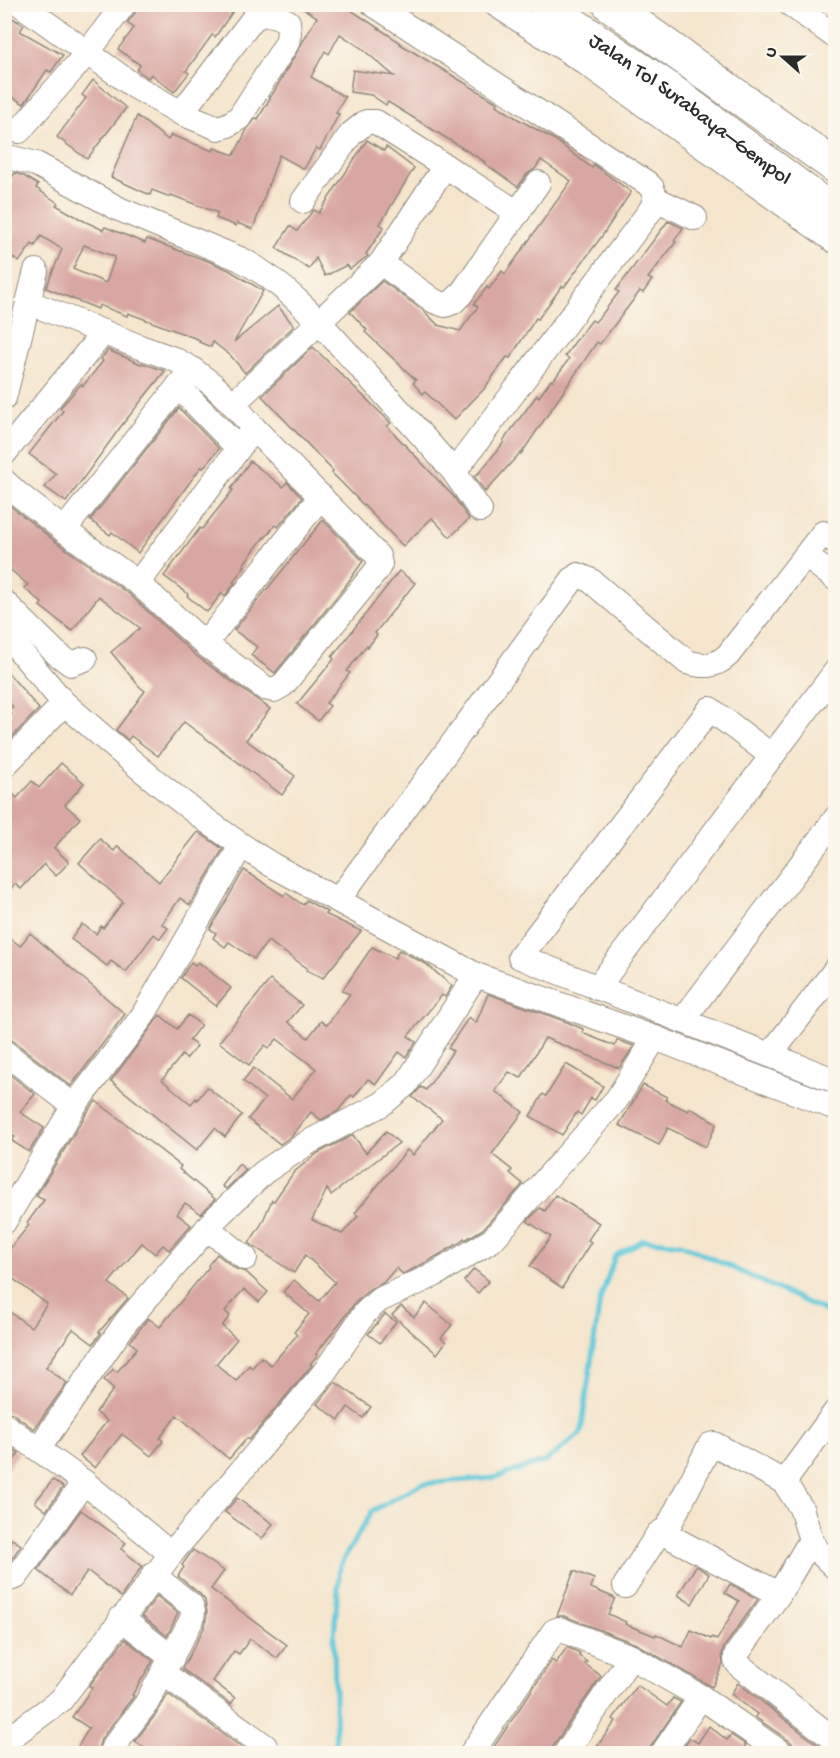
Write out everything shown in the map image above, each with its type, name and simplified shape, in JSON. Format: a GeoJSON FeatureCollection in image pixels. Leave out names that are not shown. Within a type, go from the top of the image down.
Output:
{"type":"FeatureCollection","features":[{"type":"Feature","properties":{"kind":"highway","name":"Jalan Tol Surabaya–Gempol"},"geometry":{"type":"LineString","coordinates":[[544,4],[666,87],[836,214]]}},
{"type":"Feature","properties":{"kind":"highway","name":"Jalan Tol Surabaya–Gempol"},"geometry":{"type":"LineString","coordinates":[[609,4],[836,167]]}},
{"type":"Feature","properties":{"kind":"street"},"geometry":{"type":"LineString","coordinates":[[20,4],[134,86],[181,113],[218,128],[238,118],[287,43],[288,22],[276,15],[262,14],[252,19],[181,113]]}},
{"type":"Feature","properties":{"kind":"street"},"geometry":{"type":"LineString","coordinates":[[124,4],[88,52],[11,138],[36,164],[119,209],[240,258],[277,282],[319,321],[454,472],[480,510]]}},
{"type":"Feature","properties":{"kind":"street"},"geometry":{"type":"LineString","coordinates":[[373,4],[647,183],[652,188],[656,199],[694,218]]}},
{"type":"Feature","properties":{"kind":"street"},"geometry":{"type":"LineString","coordinates":[[495,4],[583,61],[836,242]]}},
{"type":"Feature","properties":{"kind":"street"},"geometry":{"type":"LineString","coordinates":[[790,4],[836,37]]}},
{"type":"Feature","properties":{"kind":"street"},"geometry":{"type":"LineString","coordinates":[[303,201],[351,134],[366,122],[376,122],[518,213]]}},
{"type":"Feature","properties":{"kind":"street"},"geometry":{"type":"LineString","coordinates":[[233,404],[381,263],[445,166]]}},
{"type":"Feature","properties":{"kind":"street"},"geometry":{"type":"LineString","coordinates":[[381,263],[434,301],[445,305],[453,302],[461,294],[538,183]]}},
{"type":"Feature","properties":{"kind":"street"},"geometry":{"type":"LineString","coordinates":[[454,472],[650,211],[656,199]]}},
{"type":"Feature","properties":{"kind":"street"},"geometry":{"type":"LineString","coordinates":[[4,398],[36,271]]}},
{"type":"Feature","properties":{"kind":"street"},"geometry":{"type":"LineString","coordinates":[[28,302],[174,359],[238,448]]}},
{"type":"Feature","properties":{"kind":"street"},"geometry":{"type":"LineString","coordinates":[[4,454],[104,332]]}},
{"type":"Feature","properties":{"kind":"street"},"geometry":{"type":"LineString","coordinates":[[4,481],[64,530],[138,583],[206,644],[254,682],[274,690],[283,685],[377,570],[380,564],[378,556],[213,385],[185,377]]}},
{"type":"Feature","properties":{"kind":"street"},"geometry":{"type":"LineString","coordinates":[[64,530],[185,377]]}},
{"type":"Feature","properties":{"kind":"street"},"geometry":{"type":"LineString","coordinates":[[138,583],[254,428]]}},
{"type":"Feature","properties":{"kind":"street"},"geometry":{"type":"LineString","coordinates":[[206,644],[321,496]]}},
{"type":"Feature","properties":{"kind":"street"},"geometry":{"type":"LineString","coordinates":[[338,900],[578,575],[590,580],[687,662],[703,666],[719,663],[728,655],[806,556],[830,538]]}},
{"type":"Feature","properties":{"kind":"street"},"geometry":{"type":"LineString","coordinates":[[806,556],[836,579]]}},
{"type":"Feature","properties":{"kind":"street"},"geometry":{"type":"LineString","coordinates":[[4,602],[56,653],[71,664],[85,659]]}},
{"type":"Feature","properties":{"kind":"street"},"geometry":{"type":"LineString","coordinates":[[4,632],[63,702],[145,774],[241,846],[272,865],[476,975],[655,1038],[836,1108]]}},
{"type":"Feature","properties":{"kind":"street"},"geometry":{"type":"LineString","coordinates":[[597,988],[836,671]]}},
{"type":"Feature","properties":{"kind":"street"},"geometry":{"type":"LineString","coordinates":[[4,766],[63,702]]}},
{"type":"Feature","properties":{"kind":"street"},"geometry":{"type":"LineString","coordinates":[[772,756],[710,709],[520,957],[836,1081]]}},
{"type":"Feature","properties":{"kind":"street"},"geometry":{"type":"LineString","coordinates":[[682,1021],[836,818]]}},
{"type":"Feature","properties":{"kind":"street"},"geometry":{"type":"LineString","coordinates":[[4,1222],[74,1106],[142,1017],[241,846]]}},
{"type":"Feature","properties":{"kind":"street"},"geometry":{"type":"LineString","coordinates":[[770,1055],[836,969]]}},
{"type":"Feature","properties":{"kind":"street"},"geometry":{"type":"LineString","coordinates":[[39,1448],[126,1322],[207,1228],[264,1172],[309,1142],[382,1104],[406,1084],[476,975]]}},
{"type":"Feature","properties":{"kind":"street"},"geometry":{"type":"LineString","coordinates":[[4,1742],[61,1700],[153,1575],[323,1374],[364,1313],[379,1300],[434,1275],[492,1240],[617,1099],[655,1038]]}},
{"type":"Feature","properties":{"kind":"street"},"geometry":{"type":"LineString","coordinates":[[4,1052],[74,1106]]}},
{"type":"Feature","properties":{"kind":"street"},"geometry":{"type":"LineString","coordinates":[[207,1228],[245,1258]]}},
{"type":"Feature","properties":{"kind":"street"},"geometry":{"type":"LineString","coordinates":[[784,1482],[836,1411]]}},
{"type":"Feature","properties":{"kind":"street"},"geometry":{"type":"LineString","coordinates":[[4,1425],[84,1482],[171,1554]]}},
{"type":"Feature","properties":{"kind":"street"},"geometry":{"type":"LineString","coordinates":[[665,1533],[712,1444],[784,1482],[801,1508],[811,1540],[818,1551],[836,1568]]}},
{"type":"Feature","properties":{"kind":"street"},"geometry":{"type":"LineString","coordinates":[[4,1578],[16,1577],[84,1482]]}},
{"type":"Feature","properties":{"kind":"street"},"geometry":{"type":"LineString","coordinates":[[625,1586],[659,1532],[665,1533],[779,1594]]}},
{"type":"Feature","properties":{"kind":"street"},"geometry":{"type":"LineString","coordinates":[[811,1540],[779,1594],[736,1655],[736,1661],[836,1741]]}},
{"type":"Feature","properties":{"kind":"street"},"geometry":{"type":"LineString","coordinates":[[113,1747],[146,1704],[192,1619],[191,1605],[153,1575]]}},
{"type":"Feature","properties":{"kind":"street"},"geometry":{"type":"LineString","coordinates":[[121,1618],[167,1666],[265,1746]]}},
{"type":"Feature","properties":{"kind":"street"},"geometry":{"type":"LineString","coordinates":[[471,1754],[554,1631],[565,1630],[631,1657],[701,1697],[758,1746],[783,1754]]}},
{"type":"Feature","properties":{"kind":"street"},"geometry":{"type":"LineString","coordinates":[[565,1754],[631,1657]]}},
{"type":"Feature","properties":{"kind":"street"},"geometry":{"type":"LineString","coordinates":[[662,1754],[701,1697]]}},
{"type":"Feature","properties":{"kind":"building"},"geometry":{"type":"Polygon","coordinates":[[[138,4],[238,4],[215,37],[212,35],[186,71],[189,73],[174,92],[151,74],[148,78],[137,70],[140,65],[118,49],[134,28],[127,23],[135,13],[138,4]]]}},
{"type":"Feature","properties":{"kind":"building"},"geometry":{"type":"Polygon","coordinates":[[[296,4],[340,4],[351,10],[400,44],[555,140],[592,168],[594,165],[631,192],[564,287],[562,286],[538,319],[536,318],[510,358],[507,357],[484,389],[454,420],[425,392],[423,394],[413,383],[416,380],[365,332],[367,330],[350,312],[382,281],[424,311],[438,325],[460,331],[478,307],[474,304],[502,271],[505,274],[571,181],[541,160],[518,187],[485,162],[388,102],[386,105],[371,95],[350,92],[353,70],[394,76],[360,47],[340,34],[329,54],[325,51],[311,77],[345,97],[336,113],[339,114],[320,150],[316,148],[304,169],[279,155],[253,229],[237,223],[236,226],[216,218],[218,213],[171,195],[170,197],[152,190],[150,195],[111,177],[137,116],[168,140],[171,135],[213,151],[214,148],[234,155],[248,128],[256,118],[258,119],[317,17],[296,4]]]}},
{"type":"Feature","properties":{"kind":"building"},"geometry":{"type":"Polygon","coordinates":[[[4,13],[24,25],[20,31],[63,55],[51,72],[47,70],[24,104],[4,92],[4,13]]]}},
{"type":"Feature","properties":{"kind":"building"},"geometry":{"type":"Polygon","coordinates":[[[93,80],[126,108],[87,159],[57,137],[86,98],[82,95],[93,80]]]}},
{"type":"Feature","properties":{"kind":"building"},"geometry":{"type":"Polygon","coordinates":[[[367,140],[384,151],[386,147],[414,168],[380,224],[384,227],[366,254],[368,256],[350,269],[347,265],[325,276],[316,258],[309,269],[276,248],[290,226],[297,231],[314,210],[319,213],[367,140]]]}},
{"type":"Feature","properties":{"kind":"building"},"geometry":{"type":"Polygon","coordinates":[[[15,173],[24,176],[38,185],[36,188],[58,203],[56,205],[84,221],[103,230],[105,227],[145,243],[147,239],[208,261],[229,270],[263,291],[234,342],[278,306],[294,326],[245,373],[231,356],[213,342],[211,347],[199,342],[200,340],[128,313],[127,316],[99,305],[98,309],[46,288],[62,249],[41,236],[35,246],[32,244],[19,262],[4,251],[4,189],[15,173]],[[84,245],[73,269],[106,283],[115,257],[84,245]]]}},
{"type":"Feature","properties":{"kind":"building"},"geometry":{"type":"Polygon","coordinates":[[[668,221],[683,228],[674,241],[676,242],[648,278],[652,280],[643,293],[640,291],[600,344],[597,342],[521,454],[485,492],[474,476],[504,442],[537,395],[539,397],[551,380],[553,381],[569,359],[565,356],[574,343],[592,320],[595,322],[603,313],[619,292],[616,290],[668,221]]]}},
{"type":"Feature","properties":{"kind":"building"},"geometry":{"type":"Polygon","coordinates":[[[313,347],[391,423],[387,426],[454,497],[469,519],[450,537],[432,518],[403,546],[262,396],[313,347]]]}},
{"type":"Feature","properties":{"kind":"building"},"geometry":{"type":"Polygon","coordinates":[[[108,350],[165,371],[66,502],[45,487],[56,474],[29,454],[63,411],[60,408],[81,384],[83,386],[103,361],[101,359],[108,350]]]}},
{"type":"Feature","properties":{"kind":"building"},"geometry":{"type":"Polygon","coordinates":[[[179,408],[219,449],[203,468],[201,467],[138,553],[112,532],[110,535],[90,520],[179,408]]]}},
{"type":"Feature","properties":{"kind":"building"},"geometry":{"type":"Polygon","coordinates":[[[250,461],[283,487],[287,482],[302,498],[278,527],[275,525],[264,537],[243,565],[245,566],[233,582],[235,583],[225,596],[222,593],[207,612],[164,576],[200,528],[202,529],[233,490],[231,489],[250,461]]]}},
{"type":"Feature","properties":{"kind":"building"},"geometry":{"type":"Polygon","coordinates":[[[4,501],[56,542],[129,594],[195,655],[270,709],[246,740],[295,776],[282,795],[184,722],[158,756],[131,736],[128,740],[116,730],[145,691],[111,652],[140,628],[99,596],[72,631],[40,606],[42,603],[24,588],[28,585],[4,564],[4,501]]]}},
{"type":"Feature","properties":{"kind":"building"},"geometry":{"type":"Polygon","coordinates":[[[323,520],[363,561],[275,673],[251,655],[257,647],[234,630],[323,520]]]}},
{"type":"Feature","properties":{"kind":"building"},"geometry":{"type":"Polygon","coordinates":[[[399,571],[415,583],[375,633],[377,635],[368,647],[367,645],[347,671],[350,673],[326,703],[330,706],[318,721],[297,704],[334,659],[332,657],[399,571]]]}},
{"type":"Feature","properties":{"kind":"building"},"geometry":{"type":"Polygon","coordinates":[[[4,668],[39,709],[10,739],[4,741],[4,713],[8,718],[12,714],[9,711],[13,707],[4,697],[4,668]]]}},
{"type":"Feature","properties":{"kind":"building"},"geometry":{"type":"Polygon","coordinates":[[[61,763],[84,783],[65,805],[80,818],[54,848],[69,862],[56,876],[44,864],[21,889],[15,884],[4,896],[4,786],[17,798],[32,781],[39,788],[61,763]]]}},
{"type":"Feature","properties":{"kind":"building"},"geometry":{"type":"Polygon","coordinates":[[[198,832],[223,849],[190,905],[180,898],[162,924],[168,928],[160,939],[154,934],[126,972],[111,961],[107,966],[71,939],[82,924],[96,934],[123,902],[79,863],[100,839],[114,851],[118,846],[159,882],[198,832]]]}},
{"type":"Feature","properties":{"kind":"building"},"geometry":{"type":"Polygon","coordinates":[[[244,870],[284,896],[286,893],[303,905],[306,900],[327,912],[325,914],[361,931],[323,978],[306,970],[307,968],[268,941],[254,959],[229,942],[225,947],[213,938],[216,933],[210,929],[244,870]]]}},
{"type":"Feature","properties":{"kind":"building"},"geometry":{"type":"Polygon","coordinates":[[[4,933],[20,946],[30,933],[125,1014],[71,1086],[13,1041],[4,1038],[4,933]]]}},
{"type":"Feature","properties":{"kind":"building"},"geometry":{"type":"Polygon","coordinates":[[[372,947],[395,958],[399,950],[426,964],[452,986],[445,997],[442,995],[408,1036],[416,1042],[406,1057],[399,1052],[376,1084],[368,1079],[354,1097],[351,1095],[338,1111],[321,1120],[311,1112],[292,1136],[280,1144],[248,1119],[265,1099],[243,1081],[253,1068],[292,1099],[316,1069],[277,1039],[269,1048],[265,1045],[249,1065],[219,1042],[270,980],[302,1005],[288,1022],[308,1038],[321,1021],[327,1025],[350,994],[342,991],[372,947]]]}},
{"type":"Feature","properties":{"kind":"building"},"geometry":{"type":"Polygon","coordinates":[[[191,962],[195,965],[198,962],[231,988],[216,1006],[181,978],[191,962]]]}},
{"type":"Feature","properties":{"kind":"building"},"geometry":{"type":"Polygon","coordinates":[[[488,994],[567,1022],[583,1029],[582,1033],[615,1046],[617,1040],[634,1046],[619,1068],[545,1038],[521,1078],[509,1072],[495,1091],[523,1112],[492,1154],[512,1170],[510,1173],[522,1185],[483,1229],[403,1274],[396,1268],[383,1283],[370,1289],[355,1303],[316,1354],[318,1355],[310,1364],[312,1365],[249,1440],[247,1438],[229,1459],[177,1415],[160,1438],[163,1441],[151,1456],[122,1434],[95,1468],[80,1456],[107,1421],[96,1412],[114,1389],[104,1380],[113,1369],[117,1372],[137,1348],[130,1342],[148,1318],[160,1327],[217,1254],[236,1269],[246,1272],[268,1292],[259,1302],[244,1289],[225,1311],[230,1316],[222,1326],[237,1339],[216,1364],[236,1381],[249,1365],[252,1368],[261,1357],[271,1365],[297,1335],[294,1332],[309,1314],[283,1292],[294,1280],[319,1301],[335,1282],[305,1255],[294,1273],[249,1243],[261,1225],[272,1200],[274,1201],[294,1172],[318,1153],[353,1135],[366,1153],[386,1131],[399,1143],[331,1195],[327,1189],[312,1220],[342,1234],[358,1216],[355,1213],[407,1150],[413,1155],[442,1119],[412,1097],[421,1087],[426,1090],[453,1051],[448,1048],[469,1017],[476,1023],[488,994]]]}},
{"type":"Feature","properties":{"kind":"building"},"geometry":{"type":"Polygon","coordinates":[[[160,1015],[177,1029],[188,1015],[201,1025],[189,1040],[197,1046],[186,1059],[182,1055],[162,1080],[191,1104],[207,1087],[242,1115],[225,1137],[215,1128],[197,1150],[111,1081],[160,1015]]]}},
{"type":"Feature","properties":{"kind":"building"},"geometry":{"type":"Polygon","coordinates":[[[566,1064],[603,1086],[595,1100],[591,1098],[581,1115],[577,1112],[562,1135],[530,1116],[543,1094],[546,1096],[566,1064]]]}},
{"type":"Feature","properties":{"kind":"building"},"geometry":{"type":"Polygon","coordinates":[[[4,1070],[35,1094],[20,1112],[44,1128],[29,1152],[12,1141],[15,1137],[4,1131],[4,1070]]]}},
{"type":"Feature","properties":{"kind":"building"},"geometry":{"type":"Polygon","coordinates":[[[643,1085],[667,1097],[665,1100],[688,1111],[690,1108],[717,1123],[706,1147],[668,1128],[659,1145],[619,1125],[643,1085]]]}},
{"type":"Feature","properties":{"kind":"building"},"geometry":{"type":"Polygon","coordinates":[[[96,1101],[181,1166],[179,1169],[215,1199],[201,1214],[185,1203],[177,1214],[191,1225],[169,1250],[163,1245],[155,1254],[142,1243],[109,1283],[128,1298],[99,1332],[101,1333],[93,1344],[73,1329],[46,1367],[67,1383],[34,1429],[12,1413],[4,1411],[4,1308],[31,1327],[47,1304],[4,1272],[4,1256],[29,1225],[27,1223],[44,1200],[36,1196],[96,1101]]]}},
{"type":"Feature","properties":{"kind":"building"},"geometry":{"type":"Polygon","coordinates":[[[239,1164],[246,1170],[226,1189],[222,1186],[239,1164]]]}},
{"type":"Feature","properties":{"kind":"building"},"geometry":{"type":"Polygon","coordinates":[[[555,1195],[599,1223],[588,1240],[591,1242],[562,1288],[530,1266],[551,1237],[527,1221],[540,1208],[545,1211],[555,1195]]]}},
{"type":"Feature","properties":{"kind":"building"},"geometry":{"type":"Polygon","coordinates":[[[474,1269],[489,1281],[478,1293],[464,1281],[474,1269]]]}},
{"type":"Feature","properties":{"kind":"building"},"geometry":{"type":"Polygon","coordinates":[[[426,1303],[452,1325],[441,1338],[446,1342],[437,1354],[392,1315],[401,1306],[414,1317],[426,1303]]]}},
{"type":"Feature","properties":{"kind":"building"},"geometry":{"type":"Polygon","coordinates":[[[385,1314],[396,1322],[380,1343],[368,1334],[385,1314]]]}},
{"type":"Feature","properties":{"kind":"building"},"geometry":{"type":"Polygon","coordinates":[[[335,1382],[371,1407],[363,1418],[348,1407],[339,1420],[317,1404],[335,1382]]]}},
{"type":"Feature","properties":{"kind":"building"},"geometry":{"type":"Polygon","coordinates":[[[4,1444],[19,1453],[4,1473],[4,1444]]]}},
{"type":"Feature","properties":{"kind":"building"},"geometry":{"type":"Polygon","coordinates":[[[53,1480],[63,1487],[46,1511],[35,1502],[53,1480]]]}},
{"type":"Feature","properties":{"kind":"building"},"geometry":{"type":"Polygon","coordinates":[[[237,1498],[273,1524],[262,1539],[225,1512],[237,1498]]]}},
{"type":"Feature","properties":{"kind":"building"},"geometry":{"type":"Polygon","coordinates":[[[81,1510],[126,1543],[121,1549],[142,1566],[121,1597],[88,1571],[70,1595],[38,1570],[81,1510]]]}},
{"type":"Feature","properties":{"kind":"building"},"geometry":{"type":"Polygon","coordinates":[[[12,1539],[21,1545],[8,1564],[4,1564],[4,1550],[12,1539]]]}},
{"type":"Feature","properties":{"kind":"building"},"geometry":{"type":"Polygon","coordinates":[[[193,1550],[224,1571],[211,1589],[287,1645],[277,1658],[250,1639],[239,1654],[234,1651],[213,1681],[235,1698],[231,1704],[182,1669],[205,1626],[207,1613],[205,1600],[178,1576],[184,1567],[182,1565],[193,1550]]]}},
{"type":"Feature","properties":{"kind":"building"},"geometry":{"type":"Polygon","coordinates":[[[696,1566],[709,1574],[692,1604],[678,1595],[696,1566]]]}},
{"type":"Feature","properties":{"kind":"building"},"geometry":{"type":"Polygon","coordinates":[[[574,1571],[594,1579],[591,1588],[615,1598],[608,1614],[626,1622],[625,1624],[655,1636],[656,1634],[683,1647],[691,1630],[717,1640],[739,1601],[725,1593],[730,1584],[758,1599],[724,1647],[723,1664],[712,1687],[636,1644],[564,1616],[557,1616],[574,1571]]]}},
{"type":"Feature","properties":{"kind":"building"},"geometry":{"type":"Polygon","coordinates":[[[157,1596],[178,1613],[167,1636],[142,1616],[157,1596]]]}},
{"type":"Feature","properties":{"kind":"building"},"geometry":{"type":"Polygon","coordinates":[[[125,1639],[153,1661],[132,1695],[134,1696],[101,1739],[99,1746],[101,1754],[85,1754],[77,1748],[89,1728],[72,1717],[92,1688],[89,1686],[125,1639]]]}},
{"type":"Feature","properties":{"kind":"building"},"geometry":{"type":"Polygon","coordinates":[[[567,1647],[580,1653],[579,1656],[587,1662],[585,1664],[601,1676],[553,1746],[551,1754],[489,1754],[552,1660],[556,1663],[567,1647]]]}},
{"type":"Feature","properties":{"kind":"building"},"geometry":{"type":"Polygon","coordinates":[[[738,1683],[830,1754],[799,1754],[791,1742],[755,1717],[757,1714],[731,1694],[738,1683]]]}},
{"type":"Feature","properties":{"kind":"building"},"geometry":{"type":"Polygon","coordinates":[[[637,1685],[667,1706],[673,1698],[681,1702],[646,1754],[591,1754],[616,1721],[613,1719],[637,1685]]]}},
{"type":"Feature","properties":{"kind":"building"},"geometry":{"type":"Polygon","coordinates":[[[168,1694],[251,1754],[152,1754],[135,1741],[157,1713],[168,1694]]]}},
{"type":"Feature","properties":{"kind":"building"},"geometry":{"type":"Polygon","coordinates":[[[709,1726],[727,1740],[731,1735],[746,1745],[742,1750],[747,1754],[686,1754],[682,1750],[690,1738],[698,1743],[709,1726]]]}},
{"type":"Feature","properties":{"kind":"waterway"},"geometry":{"type":"LineString","coordinates":[[336,1754],[334,1635],[340,1565],[372,1511],[421,1484],[493,1478],[546,1461],[581,1433],[600,1300],[615,1256],[643,1240],[681,1244],[836,1316]]}}]}
